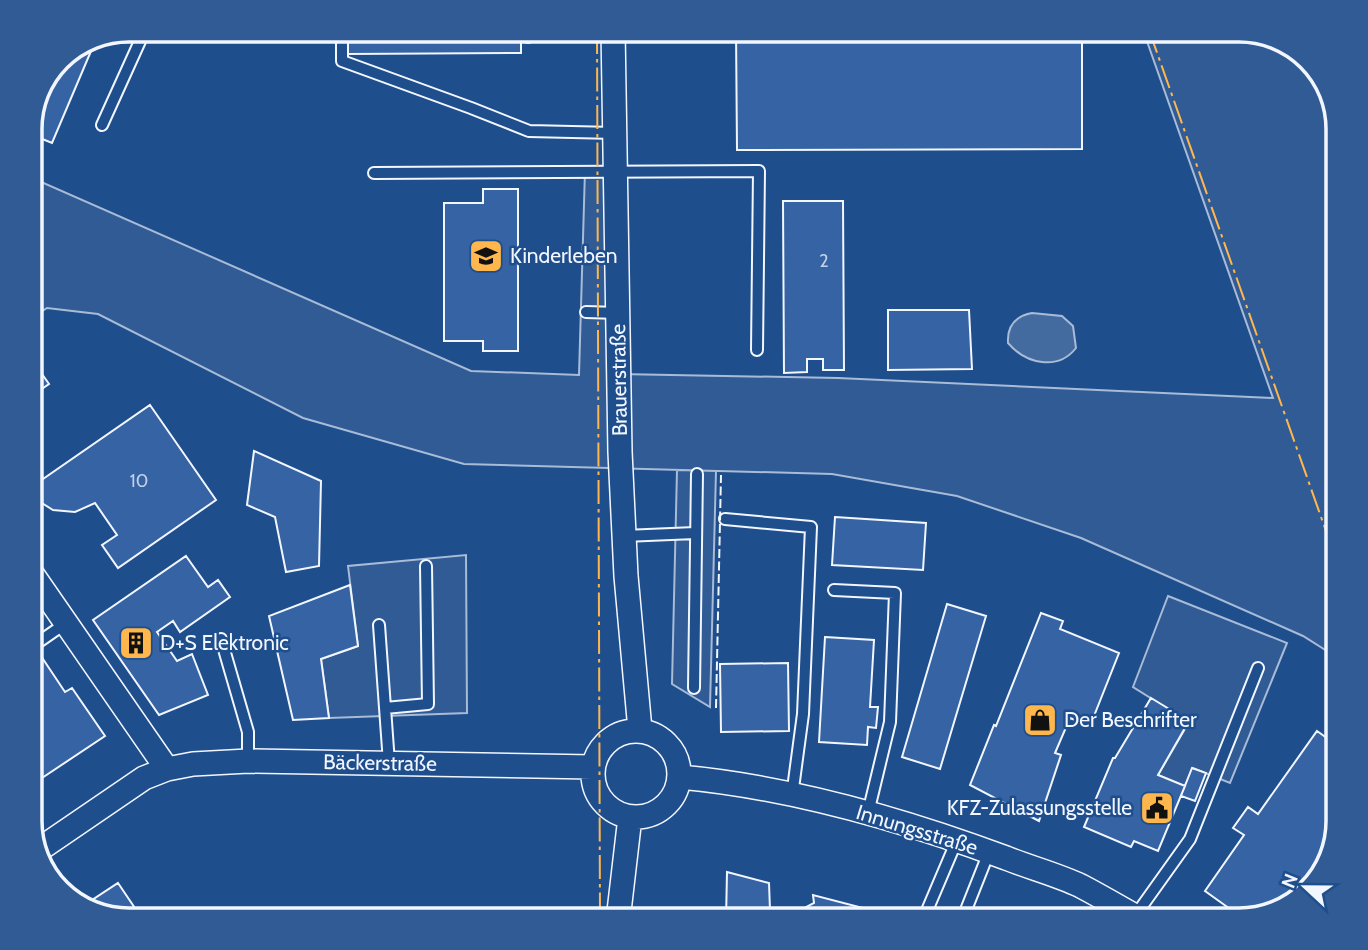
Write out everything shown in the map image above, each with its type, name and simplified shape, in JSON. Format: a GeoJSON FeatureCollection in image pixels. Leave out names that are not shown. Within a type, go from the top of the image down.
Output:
{"type":"FeatureCollection","features":[{"type":"Feature","properties":{"kind":"street","name":"Brauerstraße"},"geometry":{"type":"LineString","coordinates":[[613,42],[624,536],[640,730]]}},
{"type":"Feature","properties":{"kind":"street"},"geometry":{"type":"LineString","coordinates":[[42,588],[167,769]]}},
{"type":"Feature","properties":{"kind":"street"},"geometry":{"type":"LineString","coordinates":[[640,730],[656,735],[670,745],[678,760],[680,777],[675,794],[664,808],[648,816],[630,817],[614,811],[601,800],[594,785],[593,767],[598,752],[609,740],[624,732],[640,730]]}},
{"type":"Feature","properties":{"kind":"street","name":"Bäckerstraße"},"geometry":{"type":"LineString","coordinates":[[45,842],[145,778],[167,769],[218,761],[593,767]]}},
{"type":"Feature","properties":{"kind":"street","name":"Innungsstraße"},"geometry":{"type":"LineString","coordinates":[[680,777],[709,780],[868,813],[957,840],[1080,886],[1121,908]]}},
{"type":"Feature","properties":{"kind":"street"},"geometry":{"type":"LineString","coordinates":[[621,908],[630,817]]}},
{"type":"Feature","properties":{"kind":"lane"},"geometry":{"type":"LineString","coordinates":[[103,125],[140,42]]}},
{"type":"Feature","properties":{"kind":"lane"},"geometry":{"type":"LineString","coordinates":[[342,42],[342,61],[530,131],[615,132]]}},
{"type":"Feature","properties":{"kind":"lane"},"geometry":{"type":"LineString","coordinates":[[374,173],[759,171],[757,350]]}},
{"type":"Feature","properties":{"kind":"lane"},"geometry":{"type":"LineString","coordinates":[[586,312],[618,313]]}},
{"type":"Feature","properties":{"kind":"lane"},"geometry":{"type":"LineString","coordinates":[[694,688],[697,474]]}},
{"type":"Feature","properties":{"kind":"lane"},"geometry":{"type":"LineString","coordinates":[[725,519],[811,527],[803,713],[792,796]]}},
{"type":"Feature","properties":{"kind":"lane"},"geometry":{"type":"LineString","coordinates":[[624,536],[695,533]]}},
{"type":"Feature","properties":{"kind":"lane"},"geometry":{"type":"LineString","coordinates":[[385,708],[428,704],[426,566]]}},
{"type":"Feature","properties":{"kind":"lane"},"geometry":{"type":"LineString","coordinates":[[834,590],[895,593],[890,722],[868,813]]}},
{"type":"Feature","properties":{"kind":"lane"},"geometry":{"type":"LineString","coordinates":[[42,640],[66,623]]}},
{"type":"Feature","properties":{"kind":"lane"},"geometry":{"type":"LineString","coordinates":[[379,625],[389,763]]}},
{"type":"Feature","properties":{"kind":"lane"},"geometry":{"type":"LineString","coordinates":[[221,639],[248,732],[248,761]]}},
{"type":"Feature","properties":{"kind":"lane"},"geometry":{"type":"LineString","coordinates":[[1145,908],[1190,839],[1258,668]]}},
{"type":"Feature","properties":{"kind":"lane"},"geometry":{"type":"LineString","coordinates":[[928,908],[957,840]]}},
{"type":"Feature","properties":{"kind":"lane"},"geometry":{"type":"LineString","coordinates":[[967,908],[989,852]]}},
{"type":"Feature","properties":{"kind":"shaded area"},"geometry":{"type":"Polygon","coordinates":[[[1147,42],[1251,43],[1278,51],[1305,72],[1319,95],[1325,117],[1326,650],[1303,636],[1081,538],[957,496],[832,474],[464,464],[303,418],[98,314],[47,308],[42,311],[42,182],[471,371],[579,375],[585,170],[615,171],[619,374],[838,378],[1273,398],[1147,42]]]}},
{"type":"Feature","properties":{"kind":"shaded area"},"geometry":{"type":"Polygon","coordinates":[[[1032,313],[1062,316],[1073,326],[1076,348],[1069,355],[1051,362],[1033,360],[1015,350],[1008,343],[1011,327],[1017,319],[1032,313]]]}},
{"type":"Feature","properties":{"kind":"shaded area"},"geometry":{"type":"Polygon","coordinates":[[[677,470],[716,471],[710,707],[672,684],[677,470]]]}},
{"type":"Feature","properties":{"kind":"shaded area"},"geometry":{"type":"Polygon","coordinates":[[[466,555],[467,713],[329,718],[321,659],[358,646],[348,566],[466,555]]]}},
{"type":"Feature","properties":{"kind":"shaded area"},"geometry":{"type":"Polygon","coordinates":[[[1168,596],[1287,643],[1230,783],[1193,768],[1185,786],[1158,775],[1189,722],[1133,687],[1168,596]]]}},
{"type":"Feature","properties":{"kind":"building"},"geometry":{"type":"Polygon","coordinates":[[[348,42],[521,42],[521,53],[348,54],[348,42]]]}},
{"type":"Feature","properties":{"kind":"building"},"geometry":{"type":"Polygon","coordinates":[[[736,42],[1082,42],[1082,149],[737,150],[736,42]]]}},
{"type":"Feature","properties":{"kind":"building"},"geometry":{"type":"Polygon","coordinates":[[[91,51],[52,143],[42,139],[45,106],[51,90],[72,63],[91,51]]]}},
{"type":"Feature","properties":{"kind":"building"},"geometry":{"type":"Polygon","coordinates":[[[483,189],[518,189],[518,351],[483,351],[483,341],[444,341],[444,203],[483,203],[483,189]]]}},
{"type":"Feature","properties":{"kind":"building"},"geometry":{"type":"Polygon","coordinates":[[[783,201],[843,201],[844,370],[823,370],[823,359],[807,359],[807,372],[784,373],[783,201]]]}},
{"type":"Feature","properties":{"kind":"building"},"geometry":{"type":"Polygon","coordinates":[[[888,310],[969,310],[972,369],[888,370],[888,310]]]}},
{"type":"Feature","properties":{"kind":"building"},"geometry":{"type":"Polygon","coordinates":[[[42,374],[49,384],[42,389],[42,374]]]}},
{"type":"Feature","properties":{"kind":"building"},"geometry":{"type":"Polygon","coordinates":[[[150,405],[216,500],[118,568],[102,545],[117,535],[95,503],[75,512],[53,510],[42,503],[42,480],[150,405]]]}},
{"type":"Feature","properties":{"kind":"building"},"geometry":{"type":"Polygon","coordinates":[[[254,451],[321,481],[319,566],[286,572],[275,517],[247,505],[254,451]]]}},
{"type":"Feature","properties":{"kind":"building"},"geometry":{"type":"Polygon","coordinates":[[[835,517],[926,523],[923,570],[832,565],[835,517]]]}},
{"type":"Feature","properties":{"kind":"building","name":"D+S Elektronic"},"geometry":{"type":"Polygon","coordinates":[[[186,556],[208,587],[218,580],[230,597],[180,632],[173,621],[157,632],[177,661],[192,654],[208,695],[159,715],[93,620],[186,556]]]}},
{"type":"Feature","properties":{"kind":"building"},"geometry":{"type":"Polygon","coordinates":[[[350,585],[358,646],[321,659],[329,718],[293,720],[269,616],[350,585]]]}},
{"type":"Feature","properties":{"kind":"building"},"geometry":{"type":"Polygon","coordinates":[[[947,604],[986,616],[940,769],[902,757],[947,604]]]}},
{"type":"Feature","properties":{"kind":"building"},"geometry":{"type":"Polygon","coordinates":[[[1041,613],[1063,621],[1060,629],[1119,653],[1090,726],[1070,718],[1055,753],[1061,755],[1039,821],[970,785],[1041,613]]]}},
{"type":"Feature","properties":{"kind":"building"},"geometry":{"type":"Polygon","coordinates":[[[825,637],[874,640],[870,707],[878,707],[876,728],[868,727],[867,745],[819,742],[825,637]]]}},
{"type":"Feature","properties":{"kind":"building"},"geometry":{"type":"Polygon","coordinates":[[[42,660],[65,692],[72,688],[105,736],[42,778],[42,660]]]}},
{"type":"Feature","properties":{"kind":"building"},"geometry":{"type":"Polygon","coordinates":[[[788,663],[789,731],[721,732],[720,664],[788,663]]]}},
{"type":"Feature","properties":{"kind":"building"},"geometry":{"type":"Polygon","coordinates":[[[1151,698],[1189,721],[1158,775],[1185,786],[1158,851],[1134,841],[1131,847],[1084,827],[1113,758],[1151,698]]]}},
{"type":"Feature","properties":{"kind":"building"},"geometry":{"type":"Polygon","coordinates":[[[1317,731],[1326,737],[1326,821],[1317,860],[1305,878],[1283,896],[1262,905],[1229,908],[1205,891],[1244,835],[1233,828],[1248,807],[1258,814],[1317,731]]]}},
{"type":"Feature","properties":{"kind":"building"},"geometry":{"type":"Polygon","coordinates":[[[1192,768],[1206,773],[1195,801],[1181,796],[1192,768]]]}},
{"type":"Feature","properties":{"kind":"building"},"geometry":{"type":"Polygon","coordinates":[[[727,872],[769,883],[770,908],[726,908],[727,872]]]}},
{"type":"Feature","properties":{"kind":"building"},"geometry":{"type":"Polygon","coordinates":[[[118,883],[135,908],[112,906],[92,900],[118,883]]]}},
{"type":"Feature","properties":{"kind":"building"},"geometry":{"type":"Polygon","coordinates":[[[813,895],[863,908],[805,908],[814,903],[813,895]]]}},
{"type":"Feature","properties":{"kind":"fence"},"geometry":{"type":"LineString","coordinates":[[716,708],[721,475]]}},
{"type":"Feature","properties":{"kind":"power"},"geometry":{"type":"LineString","coordinates":[[597,42],[600,908]]}},
{"type":"Feature","properties":{"kind":"power"},"geometry":{"type":"LineString","coordinates":[[1153,42],[1326,531]]}},
{"type":"Feature","properties":{"kind":"place","name":"Kinderleben"},"geometry":{"type":"Point","coordinates":[486,256]}},
{"type":"Feature","properties":{"kind":"place","name":"D+S Elektronic"},"geometry":{"type":"Point","coordinates":[136,643]}},
{"type":"Feature","properties":{"kind":"place","name":"Der Beschrifter"},"geometry":{"type":"Point","coordinates":[1040,720]}},
{"type":"Feature","properties":{"kind":"place","name":"KFZ-Zulassungsstelle"},"geometry":{"type":"Point","coordinates":[1157,808]}}]}
